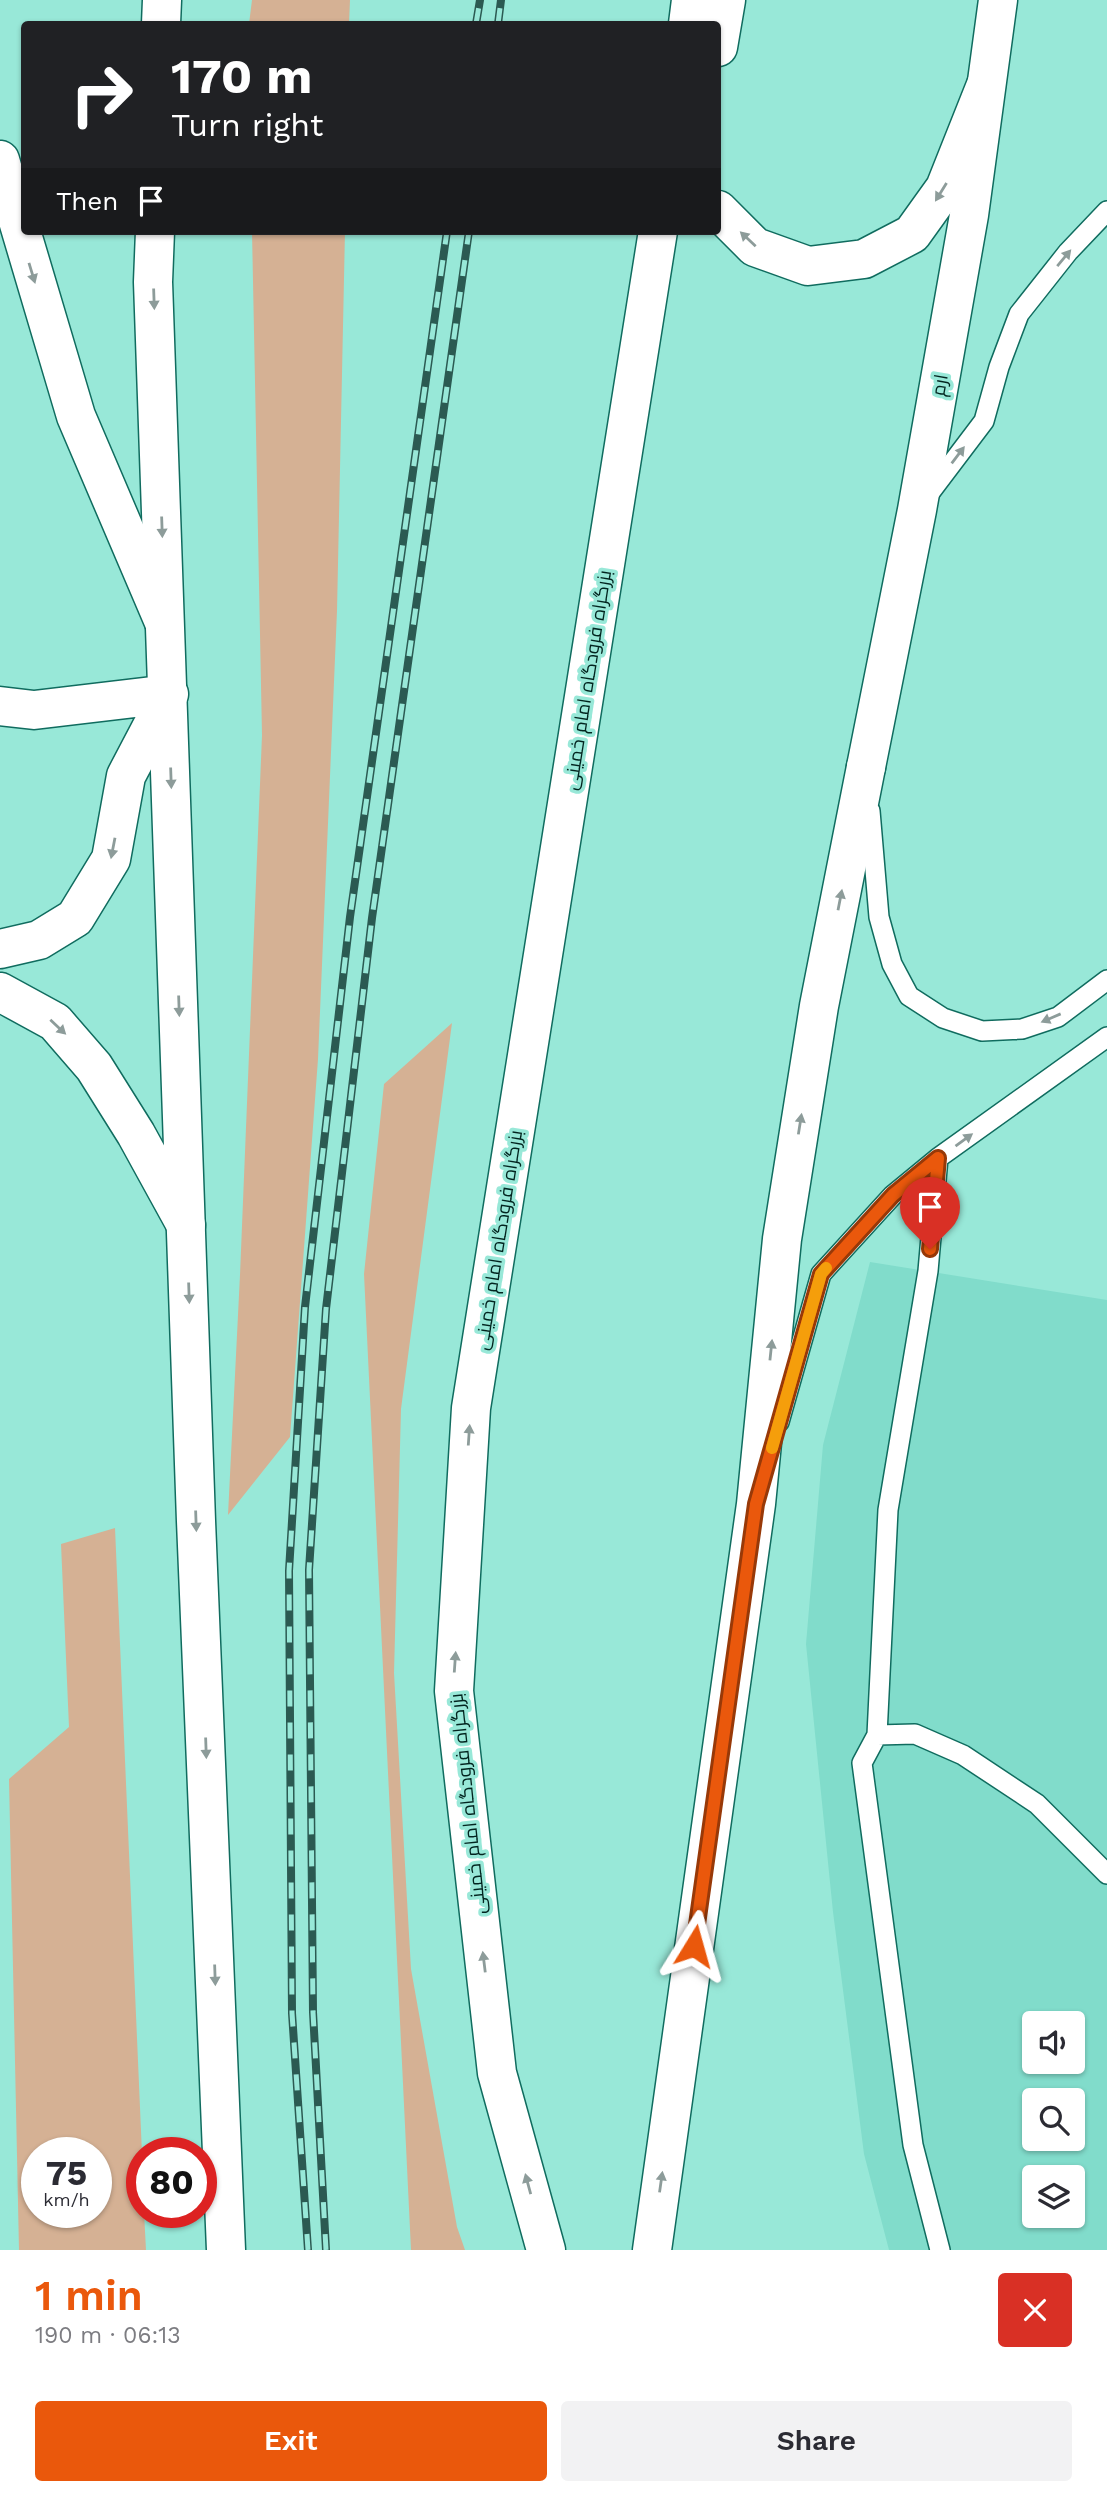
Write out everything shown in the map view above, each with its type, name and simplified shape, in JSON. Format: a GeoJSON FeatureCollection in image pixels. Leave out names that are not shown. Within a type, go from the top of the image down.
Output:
{"type":"FeatureCollection","features":[{"type":"Feature","properties":{"kind":"main road"},"geometry":{"type":"LineString","coordinates":[[161,21],[162,0]]}},
{"type":"Feature","properties":{"kind":"main road"},"geometry":{"type":"LineString","coordinates":[[688,21],[691,0]]}},
{"type":"Feature","properties":{"kind":"main road"},"geometry":{"type":"LineString","coordinates":[[721,29],[726,0]]}},
{"type":"Feature","properties":{"kind":"main road","name":"ارم"},"geometry":{"type":"LineString","coordinates":[[652,2250],[756,1504],[782,1239],[819,1006],[917,510],[969,215],[998,0]]}},
{"type":"Feature","properties":{"kind":"main road"},"geometry":{"type":"LineString","coordinates":[[721,213],[755,247],[808,266],[864,259],[912,234],[945,188],[986,85]]}},
{"type":"Feature","properties":{"kind":"main road"},"geometry":{"type":"LineString","coordinates":[[0,160],[21,231]]}},
{"type":"Feature","properties":{"kind":"main road"},"geometry":{"type":"LineString","coordinates":[[22,235],[76,416],[166,627]]}},
{"type":"Feature","properties":{"kind":"main road"},"geometry":{"type":"LineString","coordinates":[[155,235],[153,282],[186,1225],[226,2250]]}},
{"type":"Feature","properties":{"kind":"main road","name":"بزرگراه فرودگاه امام خمینی"},"geometry":{"type":"LineString","coordinates":[[546,2250],[497,2073],[454,1678],[471,1408],[657,235]]}},
{"type":"Feature","properties":{"kind":"main road"},"geometry":{"type":"LineString","coordinates":[[0,706],[34,710],[169,694]]}},
{"type":"Feature","properties":{"kind":"main road"},"geometry":{"type":"LineString","coordinates":[[0,949],[39,940],[75,918],[111,859],[125,776],[169,694]]}},
{"type":"Feature","properties":{"kind":"main road"},"geometry":{"type":"LineString","coordinates":[[0,992],[55,1023],[94,1067],[136,1134],[186,1225]]}},
{"type":"Feature","properties":{"kind":"lane"},"geometry":{"type":"LineString","coordinates":[[917,510],[984,421],[999,367],[1019,314],[1068,252],[1107,211]]}},
{"type":"Feature","properties":{"kind":"lane"},"geometry":{"type":"LineString","coordinates":[[866,767],[879,917],[892,964],[909,996],[943,1018],[982,1031],[1022,1029],[1058,1017],[1107,980]]}},
{"type":"Feature","properties":{"kind":"lane"},"geometry":{"type":"LineString","coordinates":[[756,1504],[821,1274],[893,1195],[938,1158],[1107,1037]]}},
{"type":"Feature","properties":{"kind":"lane"},"geometry":{"type":"LineString","coordinates":[[938,1158],[928,1271],[888,1510],[877,1735],[862,1763],[913,2145],[940,2250]]}},
{"type":"Feature","properties":{"kind":"lane"},"geometry":{"type":"LineString","coordinates":[[877,1735],[915,1734],[963,1755],[1037,1804],[1107,1874]]}},
{"type":"Feature","properties":{"kind":"shaded area"},"geometry":{"type":"Polygon","coordinates":[[[252,0],[350,0],[349,21],[249,21],[252,0]]]}},
{"type":"Feature","properties":{"kind":"shaded area"},"geometry":{"type":"Polygon","coordinates":[[[252,235],[345,235],[337,611],[318,1059],[290,1437],[228,1515],[240,1275],[262,735],[252,235]]]}},
{"type":"Feature","properties":{"kind":"shaded area"},"geometry":{"type":"Polygon","coordinates":[[[452,1023],[401,1409],[394,1673],[411,1969],[457,2227],[465,2250],[411,2250],[364,1274],[384,1084],[452,1023]]]}},
{"type":"Feature","properties":{"kind":"shaded area"},"geometry":{"type":"Polygon","coordinates":[[[870,1262],[1107,1300],[1107,2250],[889,2250],[864,2154],[833,1912],[806,1644],[823,1445],[870,1262]]]}},
{"type":"Feature","properties":{"kind":"shaded area"},"geometry":{"type":"Polygon","coordinates":[[[115,1528],[141,2137],[126,2137],[126,2228],[145,2228],[146,2250],[19,2250],[9,1779],[69,1727],[61,1544],[115,1528]]]}},
{"type":"Feature","properties":{"kind":"railway"},"geometry":{"type":"LineString","coordinates":[[476,21],[480,0]]}},
{"type":"Feature","properties":{"kind":"railway"},"geometry":{"type":"LineString","coordinates":[[498,21],[501,0]]}},
{"type":"Feature","properties":{"kind":"railway"},"geometry":{"type":"LineString","coordinates":[[308,2250],[292,2013],[289,1571],[305,1307],[350,917],[446,235]]}},
{"type":"Feature","properties":{"kind":"railway"},"geometry":{"type":"LineString","coordinates":[[326,2250],[313,2012],[309,1570],[326,1309],[372,918],[468,235]]}},
{"type":"Feature","properties":{"kind":"slow traffic"},"geometry":{"type":"LineString","coordinates":[[772,1448],[821,1274],[826,1268]]}},
{"type":"Feature","properties":{"kind":"route"},"geometry":{"type":"LineString","coordinates":[[694,1946],[756,1504],[821,1274],[893,1195],[938,1158],[930,1249]]}}]}
